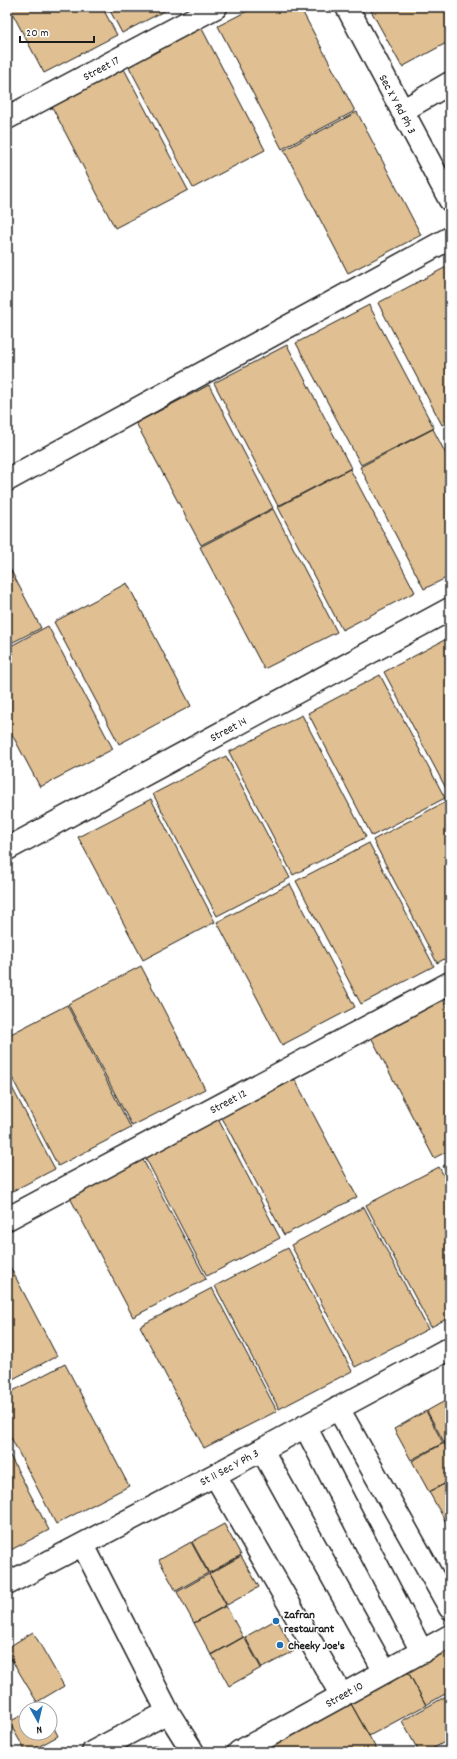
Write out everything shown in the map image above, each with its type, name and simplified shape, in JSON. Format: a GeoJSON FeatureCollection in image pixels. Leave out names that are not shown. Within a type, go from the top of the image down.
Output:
{"type":"FeatureCollection","features":[{"type":"Feature","properties":{"kind":"street","name":"Street 17"},"geometry":{"type":"LineString","coordinates":[[7,118],[216,7]]}},
{"type":"Feature","properties":{"kind":"street","name":"Sec X Y Rd Ph 3"},"geometry":{"type":"LineString","coordinates":[[347,7],[450,200]]}},
{"type":"Feature","properties":{"kind":"street"},"geometry":{"type":"LineString","coordinates":[[402,111],[450,83]]}},
{"type":"Feature","properties":{"kind":"street"},"geometry":{"type":"LineString","coordinates":[[7,480],[450,238]]}},
{"type":"Feature","properties":{"kind":"street","name":"Street 14"},"geometry":{"type":"LineString","coordinates":[[7,849],[450,609]]}},
{"type":"Feature","properties":{"kind":"street","name":"Street 12"},"geometry":{"type":"LineString","coordinates":[[7,1219],[450,983]]}},
{"type":"Feature","properties":{"kind":"street","name":"St 11 Sec Y Ph 3"},"geometry":{"type":"LineString","coordinates":[[7,1584],[262,1450],[450,1348]]}},
{"type":"Feature","properties":{"kind":"street"},"geometry":{"type":"LineString","coordinates":[[338,1408],[450,1608]]}},
{"type":"Feature","properties":{"kind":"street"},"geometry":{"type":"LineString","coordinates":[[305,1426],[422,1652]]}},
{"type":"Feature","properties":{"kind":"street"},"geometry":{"type":"LineString","coordinates":[[262,1450],[385,1672]]}},
{"type":"Feature","properties":{"kind":"street"},"geometry":{"type":"LineString","coordinates":[[215,1475],[342,1696]]}},
{"type":"Feature","properties":{"kind":"street"},"geometry":{"type":"LineString","coordinates":[[83,1545],[168,1712],[193,1752]]}},
{"type":"Feature","properties":{"kind":"street","name":"Street 10"},"geometry":{"type":"LineString","coordinates":[[239,1752],[450,1636]]}},
{"type":"Feature","properties":{"kind":"street"},"geometry":{"type":"LineString","coordinates":[[93,1752],[168,1712]]}},
{"type":"Feature","properties":{"kind":"building"},"geometry":{"type":"Polygon","coordinates":[[[9,7],[102,7],[117,35],[44,73],[9,7]]]}},
{"type":"Feature","properties":{"kind":"building"},"geometry":{"type":"Polygon","coordinates":[[[108,7],[172,7],[122,33],[108,7]]]}},
{"type":"Feature","properties":{"kind":"building"},"geometry":{"type":"Polygon","coordinates":[[[255,7],[300,7],[355,111],[282,149],[218,26],[255,7]]]}},
{"type":"Feature","properties":{"kind":"building"},"geometry":{"type":"Polygon","coordinates":[[[369,7],[450,7],[450,41],[402,67],[369,7]]]}},
{"type":"Feature","properties":{"kind":"building"},"geometry":{"type":"Polygon","coordinates":[[[201,27],[265,150],[193,188],[128,65],[201,27]]]}},
{"type":"Feature","properties":{"kind":"building"},"geometry":{"type":"Polygon","coordinates":[[[123,67],[188,190],[115,228],[51,105],[123,67]]]}},
{"type":"Feature","properties":{"kind":"building"},"geometry":{"type":"Polygon","coordinates":[[[357,112],[421,235],[348,273],[284,150],[357,112]]]}},
{"type":"Feature","properties":{"kind":"building"},"geometry":{"type":"Polygon","coordinates":[[[450,265],[450,421],[442,425],[378,303],[450,265]]]}},
{"type":"Feature","properties":{"kind":"building"},"geometry":{"type":"Polygon","coordinates":[[[369,305],[434,428],[361,465],[296,343],[369,305]]]}},
{"type":"Feature","properties":{"kind":"building"},"geometry":{"type":"Polygon","coordinates":[[[287,345],[351,468],[278,506],[214,383],[287,345]]]}},
{"type":"Feature","properties":{"kind":"building"},"geometry":{"type":"Polygon","coordinates":[[[209,385],[273,508],[201,545],[136,423],[209,385]]]}},
{"type":"Feature","properties":{"kind":"building"},"geometry":{"type":"Polygon","coordinates":[[[433,429],[450,462],[450,576],[424,589],[360,467],[433,429]]]}},
{"type":"Feature","properties":{"kind":"building"},"geometry":{"type":"Polygon","coordinates":[[[350,469],[415,592],[342,630],[278,507],[350,469]]]}},
{"type":"Feature","properties":{"kind":"building"},"geometry":{"type":"Polygon","coordinates":[[[273,509],[337,632],[264,669],[200,547],[273,509]]]}},
{"type":"Feature","properties":{"kind":"building"},"geometry":{"type":"Polygon","coordinates":[[[7,563],[41,628],[7,645],[7,563]]]}},
{"type":"Feature","properties":{"kind":"building"},"geometry":{"type":"Polygon","coordinates":[[[127,583],[191,706],[119,744],[54,622],[127,583]]]}},
{"type":"Feature","properties":{"kind":"building"},"geometry":{"type":"Polygon","coordinates":[[[48,626],[113,749],[40,787],[7,725],[7,648],[48,626]]]}},
{"type":"Feature","properties":{"kind":"building"},"geometry":{"type":"Polygon","coordinates":[[[450,637],[450,794],[449,794],[384,672],[450,637]]]}},
{"type":"Feature","properties":{"kind":"building"},"geometry":{"type":"Polygon","coordinates":[[[380,675],[445,798],[372,836],[308,713],[380,675]]]}},
{"type":"Feature","properties":{"kind":"building"},"geometry":{"type":"Polygon","coordinates":[[[302,715],[366,837],[293,875],[229,752],[302,715]]]}},
{"type":"Feature","properties":{"kind":"building"},"geometry":{"type":"Polygon","coordinates":[[[226,756],[290,878],[217,916],[153,794],[226,756]]]}},
{"type":"Feature","properties":{"kind":"building"},"geometry":{"type":"Polygon","coordinates":[[[151,799],[215,922],[143,960],[78,837],[151,799]]]}},
{"type":"Feature","properties":{"kind":"building"},"geometry":{"type":"Polygon","coordinates":[[[445,802],[450,811],[450,956],[437,963],[373,840],[445,802]]]}},
{"type":"Feature","properties":{"kind":"building"},"geometry":{"type":"Polygon","coordinates":[[[369,843],[434,966],[361,1004],[296,881],[369,843]]]}},
{"type":"Feature","properties":{"kind":"building"},"geometry":{"type":"Polygon","coordinates":[[[290,884],[355,1007],[282,1045],[217,922],[290,884]]]}},
{"type":"Feature","properties":{"kind":"building"},"geometry":{"type":"Polygon","coordinates":[[[141,966],[205,1089],[132,1126],[68,1004],[141,966]]]}},
{"type":"Feature","properties":{"kind":"building"},"geometry":{"type":"Polygon","coordinates":[[[442,998],[450,1012],[450,1150],[434,1158],[370,1035],[442,998]]]}},
{"type":"Feature","properties":{"kind":"building"},"geometry":{"type":"Polygon","coordinates":[[[67,1005],[131,1128],[58,1166],[7,1068],[7,1036],[67,1005]]]}},
{"type":"Feature","properties":{"kind":"building"},"geometry":{"type":"Polygon","coordinates":[[[292,1074],[357,1197],[284,1235],[219,1112],[292,1074]]]}},
{"type":"Feature","properties":{"kind":"building"},"geometry":{"type":"Polygon","coordinates":[[[7,1078],[55,1169],[7,1194],[7,1078]]]}},
{"type":"Feature","properties":{"kind":"building"},"geometry":{"type":"Polygon","coordinates":[[[216,1115],[280,1238],[207,1276],[143,1153],[216,1115]]]}},
{"type":"Feature","properties":{"kind":"building"},"geometry":{"type":"Polygon","coordinates":[[[141,1156],[206,1279],[133,1317],[68,1194],[141,1156]]]}},
{"type":"Feature","properties":{"kind":"building"},"geometry":{"type":"Polygon","coordinates":[[[450,1162],[450,1180],[443,1166],[450,1162]]]}},
{"type":"Feature","properties":{"kind":"building"},"geometry":{"type":"Polygon","coordinates":[[[439,1167],[450,1187],[450,1317],[431,1327],[366,1205],[439,1167]]]}},
{"type":"Feature","properties":{"kind":"building"},"geometry":{"type":"Polygon","coordinates":[[[364,1207],[428,1329],[355,1367],[291,1245],[364,1207]]]}},
{"type":"Feature","properties":{"kind":"building"},"geometry":{"type":"Polygon","coordinates":[[[288,1248],[352,1371],[279,1409],[215,1286],[288,1248]]]}},
{"type":"Feature","properties":{"kind":"building"},"geometry":{"type":"Polygon","coordinates":[[[7,1261],[57,1356],[7,1382],[7,1261]]]}},
{"type":"Feature","properties":{"kind":"building"},"geometry":{"type":"Polygon","coordinates":[[[212,1288],[277,1411],[204,1448],[140,1326],[212,1288]]]}},
{"type":"Feature","properties":{"kind":"building"},"geometry":{"type":"Polygon","coordinates":[[[65,1364],[129,1486],[56,1524],[7,1430],[7,1394],[65,1364]]]}},
{"type":"Feature","properties":{"kind":"building"},"geometry":{"type":"Polygon","coordinates":[[[450,1398],[450,1439],[444,1442],[427,1411],[450,1398]]]}},
{"type":"Feature","properties":{"kind":"building"},"geometry":{"type":"Polygon","coordinates":[[[426,1411],[443,1443],[411,1460],[394,1429],[426,1411]]]}},
{"type":"Feature","properties":{"kind":"building"},"geometry":{"type":"Polygon","coordinates":[[[450,1440],[450,1453],[444,1443],[450,1440]]]}},
{"type":"Feature","properties":{"kind":"building"},"geometry":{"type":"Polygon","coordinates":[[[444,1443],[450,1455],[450,1481],[429,1492],[412,1461],[444,1443]]]}},
{"type":"Feature","properties":{"kind":"building"},"geometry":{"type":"Polygon","coordinates":[[[7,1450],[49,1530],[7,1552],[7,1450]]]}},
{"type":"Feature","properties":{"kind":"building"},"geometry":{"type":"Polygon","coordinates":[[[450,1481],[450,1522],[447,1524],[429,1492],[450,1481]]]}},
{"type":"Feature","properties":{"kind":"building"},"geometry":{"type":"Polygon","coordinates":[[[224,1524],[241,1555],[209,1573],[192,1542],[224,1524]]]}},
{"type":"Feature","properties":{"kind":"building"},"geometry":{"type":"Polygon","coordinates":[[[191,1542],[208,1573],[176,1591],[159,1560],[191,1542]]]}},
{"type":"Feature","properties":{"kind":"building"},"geometry":{"type":"Polygon","coordinates":[[[241,1556],[259,1587],[227,1605],[209,1574],[241,1556]]]}},
{"type":"Feature","properties":{"kind":"building"},"geometry":{"type":"Polygon","coordinates":[[[209,1574],[226,1605],[194,1623],[177,1592],[209,1574]]]}},
{"type":"Feature","properties":{"kind":"building"},"geometry":{"type":"Polygon","coordinates":[[[226,1606],[243,1637],[211,1655],[194,1623],[226,1606]]]}},
{"type":"Feature","properties":{"kind":"building"},"geometry":{"type":"Polygon","coordinates":[[[277,1619],[294,1651],[262,1668],[245,1637],[277,1619]]]}},
{"type":"Feature","properties":{"kind":"building"},"geometry":{"type":"Polygon","coordinates":[[[33,1632],[64,1686],[36,1701],[7,1652],[7,1648],[33,1632]]]}},
{"type":"Feature","properties":{"kind":"building"},"geometry":{"type":"Polygon","coordinates":[[[244,1637],[261,1668],[229,1686],[212,1655],[244,1637]]]}},
{"type":"Feature","properties":{"kind":"building"},"geometry":{"type":"Polygon","coordinates":[[[450,1645],[450,1691],[426,1705],[407,1670],[450,1645]]]}},
{"type":"Feature","properties":{"kind":"building"},"geometry":{"type":"Polygon","coordinates":[[[407,1670],[426,1705],[369,1736],[350,1702],[407,1670]]]}},
{"type":"Feature","properties":{"kind":"building"},"geometry":{"type":"Polygon","coordinates":[[[450,1694],[450,1739],[427,1752],[419,1752],[402,1721],[450,1694]]]}},
{"type":"Feature","properties":{"kind":"building"},"geometry":{"type":"Polygon","coordinates":[[[350,1702],[378,1752],[269,1752],[267,1749],[350,1702]]]}},
{"type":"Feature","properties":{"kind":"building"},"geometry":{"type":"Polygon","coordinates":[[[18,1717],[18,1738],[9,1722],[18,1717]]]}},
{"type":"Feature","properties":{"kind":"building"},"geometry":{"type":"Polygon","coordinates":[[[20,1741],[49,1741],[29,1752],[26,1752],[20,1741]]]}},
{"type":"Feature","properties":{"kind":"building"},"geometry":{"type":"Polygon","coordinates":[[[156,1745],[160,1752],[142,1752],[156,1745]]]}},
{"type":"Feature","properties":{"kind":"place","name":"Zafran restaurant"},"geometry":{"type":"Point","coordinates":[276,1621]}},
{"type":"Feature","properties":{"kind":"place","name":"Cheeky Joe's"},"geometry":{"type":"Point","coordinates":[280,1645]}}]}
